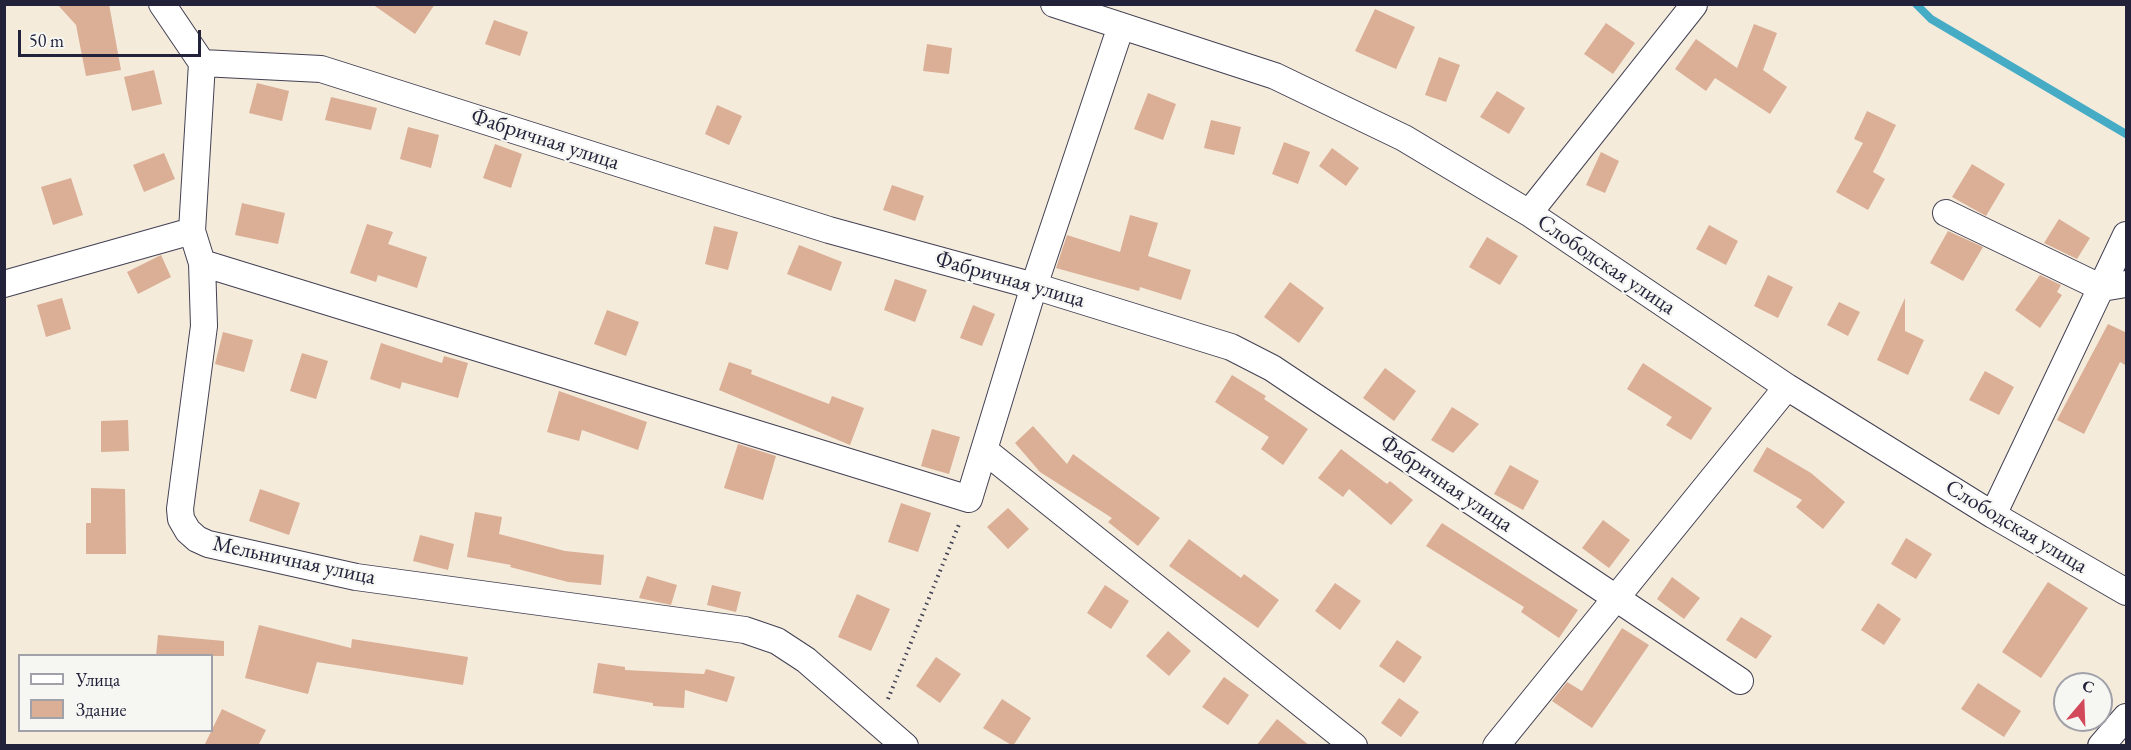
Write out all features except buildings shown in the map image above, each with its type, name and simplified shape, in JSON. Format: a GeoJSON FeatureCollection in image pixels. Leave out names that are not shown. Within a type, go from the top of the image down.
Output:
{"type":"FeatureCollection","features":[{"type":"Feature","properties":{"kind":"street"},"geometry":{"type":"LineString","coordinates":[[162,4],[202,63]]}},
{"type":"Feature","properties":{"kind":"street","name":"Слободская улица"},"geometry":{"type":"LineString","coordinates":[[1054,4],[1275,76],[1404,138],[1529,213],[1787,387],[1994,514],[2127,592]]}},
{"type":"Feature","properties":{"kind":"street"},"geometry":{"type":"LineString","coordinates":[[1529,213],[1694,5]]}},
{"type":"Feature","properties":{"kind":"street"},"geometry":{"type":"LineString","coordinates":[[202,263],[969,500],[1034,286],[1121,26]]}},
{"type":"Feature","properties":{"kind":"street","name":"Мельничная улица"},"geometry":{"type":"LineString","coordinates":[[202,63],[192,231],[202,263],[204,326],[180,509],[181,519],[197,539],[356,577],[746,630],[777,640],[806,660],[905,746]]}},
{"type":"Feature","properties":{"kind":"street","name":"Фабричная улица"},"geometry":{"type":"LineString","coordinates":[[202,63],[321,69],[829,230],[1034,286],[1231,347],[1272,368],[1740,681]]}},
{"type":"Feature","properties":{"kind":"street"},"geometry":{"type":"LineString","coordinates":[[1946,213],[2102,288],[2127,284]]}},
{"type":"Feature","properties":{"kind":"street"},"geometry":{"type":"LineString","coordinates":[[4,284],[192,231]]}},
{"type":"Feature","properties":{"kind":"street"},"geometry":{"type":"LineString","coordinates":[[1994,514],[2127,235]]}},
{"type":"Feature","properties":{"kind":"street"},"geometry":{"type":"LineString","coordinates":[[1496,746],[1787,387]]}},
{"type":"Feature","properties":{"kind":"street"},"geometry":{"type":"LineString","coordinates":[[984,450],[1354,746]]}},
{"type":"Feature","properties":{"kind":"street"},"geometry":{"type":"LineString","coordinates":[[2112,740],[2127,717]]}},
{"type":"Feature","properties":{"kind":"path"},"geometry":{"type":"LineString","coordinates":[[879,722],[969,500]]}},
{"type":"Feature","properties":{"kind":"waterway"},"geometry":{"type":"LineString","coordinates":[[1916,4],[1931,19],[2126,134]]}}]}
